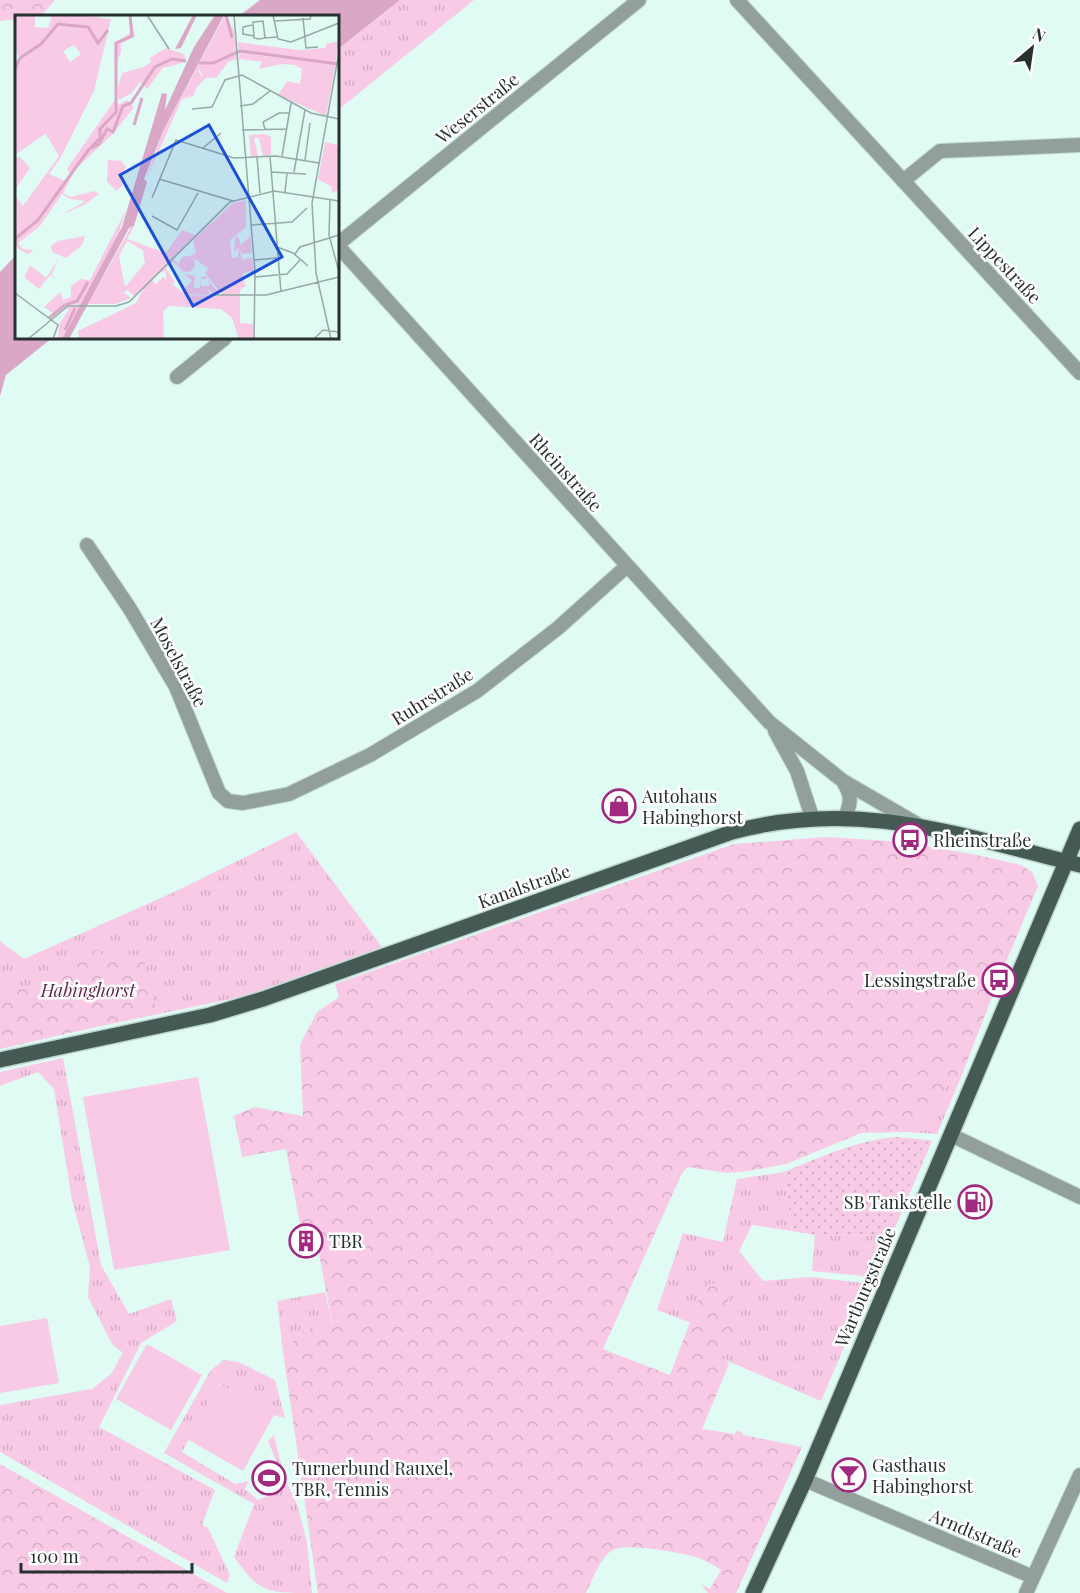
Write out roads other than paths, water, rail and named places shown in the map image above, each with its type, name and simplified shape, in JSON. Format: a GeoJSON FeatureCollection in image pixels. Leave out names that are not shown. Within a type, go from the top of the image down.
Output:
{"type":"FeatureCollection","features":[{"type":"Feature","properties":{"kind":"main road","name":"Kanalstraße"},"geometry":{"type":"LineString","coordinates":[[0,1060],[210,1015],[263,999],[732,832],[775,822],[845,817],[923,826],[1073,863]]}},
{"type":"Feature","properties":{"kind":"main road","name":"Wartburgstraße"},"geometry":{"type":"LineString","coordinates":[[753,1593],[805,1480],[951,1135],[1073,863],[1080,829]]}},
{"type":"Feature","properties":{"kind":"street","name":"Weserstraße"},"geometry":{"type":"LineString","coordinates":[[339,244],[639,0]]}},
{"type":"Feature","properties":{"kind":"street","name":"Lippestraße"},"geometry":{"type":"LineString","coordinates":[[736,0],[1080,373]]}},
{"type":"Feature","properties":{"kind":"street"},"geometry":{"type":"LineString","coordinates":[[903,181],[940,151],[1080,146]]}},
{"type":"Feature","properties":{"kind":"street","name":"Rheinstraße"},"geometry":{"type":"LineString","coordinates":[[339,246],[769,722],[843,781],[892,811],[923,826]]}},
{"type":"Feature","properties":{"kind":"street"},"geometry":{"type":"LineString","coordinates":[[177,377],[224,339]]}},
{"type":"Feature","properties":{"kind":"street","name":"Moselstraße"},"geometry":{"type":"LineString","coordinates":[[87,545],[130,609],[176,687],[219,793],[228,801]]}},
{"type":"Feature","properties":{"kind":"street","name":"Ruhrstraße"},"geometry":{"type":"LineString","coordinates":[[228,801],[243,803],[289,795],[370,755],[477,691],[558,628],[627,566]]}},
{"type":"Feature","properties":{"kind":"street","name":"Rheinstraße"},"geometry":{"type":"LineString","coordinates":[[769,722],[797,771],[812,818]]}},
{"type":"Feature","properties":{"kind":"street"},"geometry":{"type":"LineString","coordinates":[[843,781],[849,792],[851,803],[845,817]]}},
{"type":"Feature","properties":{"kind":"street"},"geometry":{"type":"LineString","coordinates":[[951,1135],[1080,1197]]}},
{"type":"Feature","properties":{"kind":"street"},"geometry":{"type":"LineString","coordinates":[[1026,1593],[1080,1475]]}},
{"type":"Feature","properties":{"kind":"street","name":"Arndtstraße"},"geometry":{"type":"LineString","coordinates":[[805,1480],[1033,1577]]}},
{"type":"Feature","properties":{"kind":"place","name":"Autohaus Habinghorst"},"geometry":{"type":"Point","coordinates":[619,806]}},
{"type":"Feature","properties":{"kind":"place","name":"Rheinstraße"},"geometry":{"type":"Point","coordinates":[910,840]}},
{"type":"Feature","properties":{"kind":"place","name":"Lessingstraße"},"geometry":{"type":"Point","coordinates":[999,980]}},
{"type":"Feature","properties":{"kind":"place","name":"SB Tankstelle"},"geometry":{"type":"Point","coordinates":[975,1202]}},
{"type":"Feature","properties":{"kind":"place","name":"TBR"},"geometry":{"type":"Point","coordinates":[306,1241]}},
{"type":"Feature","properties":{"kind":"place","name":"Gasthaus Habinghorst"},"geometry":{"type":"Point","coordinates":[849,1475]}},
{"type":"Feature","properties":{"kind":"place","name":"Turnerbund Rauxel, TBR, Tennis"},"geometry":{"type":"Point","coordinates":[269,1478]}},
{"type":"Feature","properties":{"kind":"park label","name":"Habinghorst"},"geometry":{"type":"Point","coordinates":[88,990]}}]}
